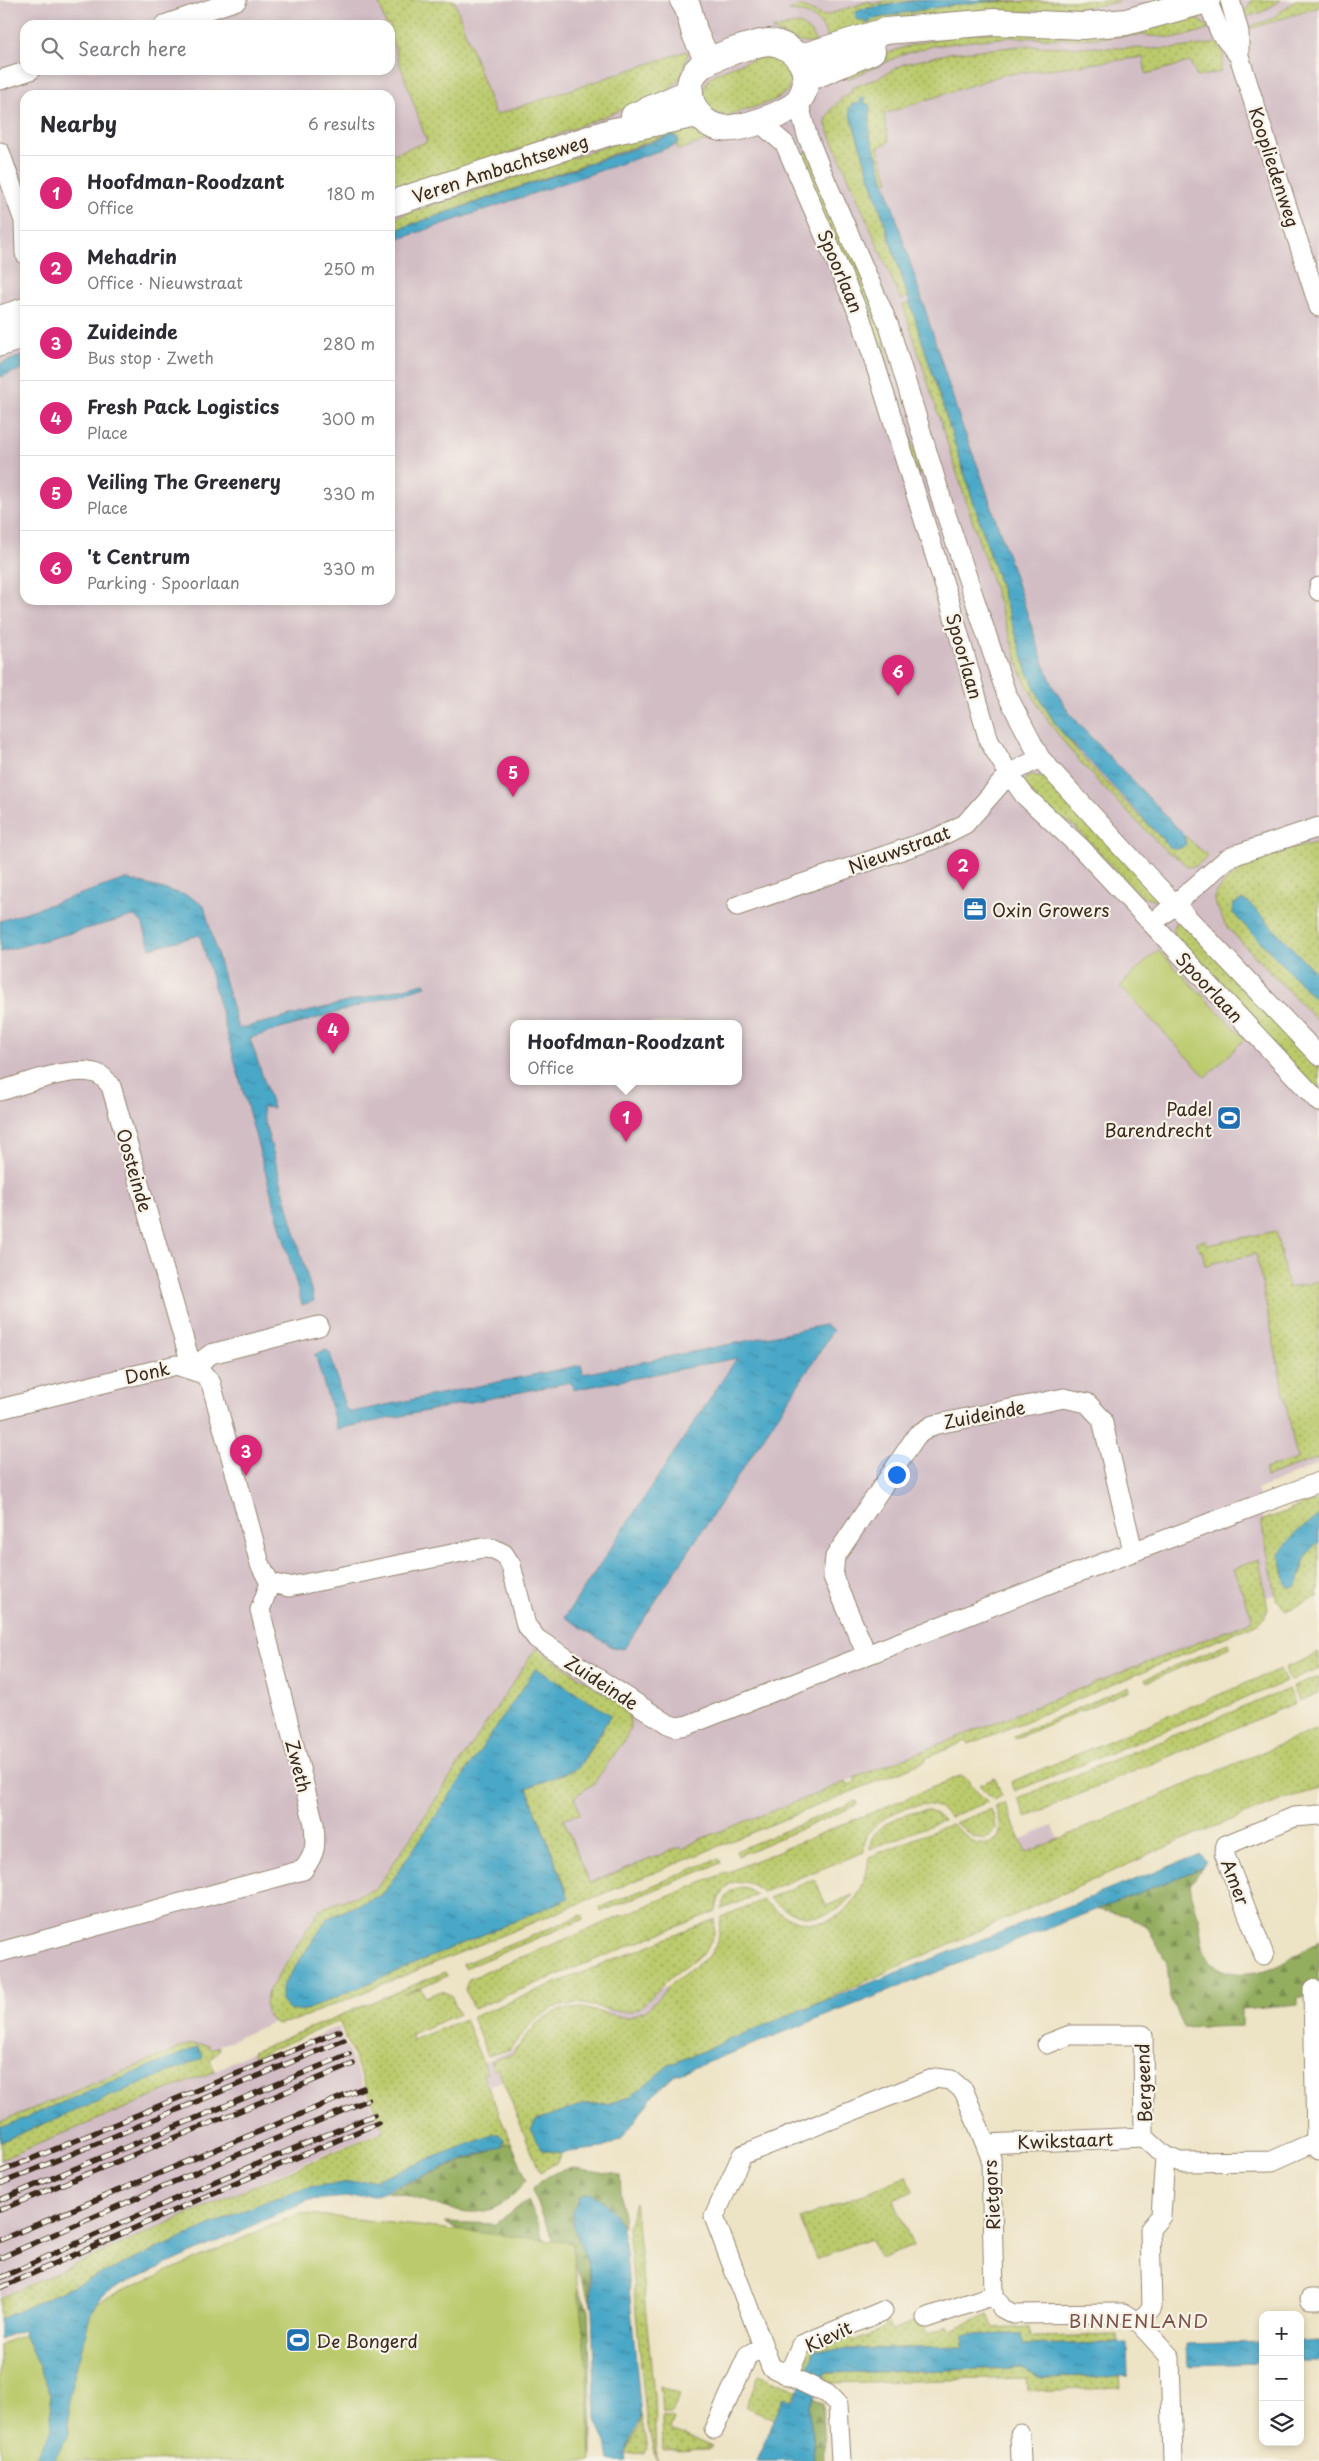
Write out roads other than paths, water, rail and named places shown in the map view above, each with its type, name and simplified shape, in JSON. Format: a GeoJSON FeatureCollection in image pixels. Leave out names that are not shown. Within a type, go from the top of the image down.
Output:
{"type":"FeatureCollection","features":[{"type":"Feature","properties":{"kind":"main road"},"geometry":{"type":"LineString","coordinates":[[1039,22],[1144,0]]}},
{"type":"Feature","properties":{"kind":"main road"},"geometry":{"type":"LineString","coordinates":[[801,79],[787,47],[768,42],[719,58],[694,74],[694,103],[708,124],[724,129],[732,129],[758,121],[784,111],[801,79],[885,31],[994,22],[1039,22],[1083,26],[1126,22],[1207,0]]}},
{"type":"Feature","properties":{"kind":"main road"},"geometry":{"type":"LineString","coordinates":[[686,4],[709,25],[719,58]]}},
{"type":"Feature","properties":{"kind":"main road","name":"Veren Ambachtseweg"},"geometry":{"type":"LineString","coordinates":[[395,202],[694,103]]}},
{"type":"Feature","properties":{"kind":"main road"},"geometry":{"type":"LineString","coordinates":[[0,319],[20,313]]}},
{"type":"Feature","properties":{"kind":"main road"},"geometry":{"type":"LineString","coordinates":[[0,343],[20,336]]}},
{"type":"Feature","properties":{"kind":"street"},"geometry":{"type":"LineString","coordinates":[[179,20],[237,0]]}},
{"type":"Feature","properties":{"kind":"street","name":"Koopliedenweg"},"geometry":{"type":"LineString","coordinates":[[1207,0],[1220,32],[1239,56]]}},
{"type":"Feature","properties":{"kind":"street","name":"Koopliedenweg"},"geometry":{"type":"LineString","coordinates":[[1230,0],[1239,32],[1239,56],[1319,307]]}},
{"type":"Feature","properties":{"kind":"street"},"geometry":{"type":"LineString","coordinates":[[0,80],[20,74]]}},
{"type":"Feature","properties":{"kind":"street","name":"Spoorlaan"},"geometry":{"type":"LineString","coordinates":[[801,79],[808,135],[821,170],[888,326],[946,514],[1006,693],[1040,758],[1319,1056]]}},
{"type":"Feature","properties":{"kind":"street","name":"Spoorlaan"},"geometry":{"type":"LineString","coordinates":[[758,121],[785,144],[861,319],[950,603],[989,741],[1024,794],[1081,848],[1319,1102]]}},
{"type":"Feature","properties":{"kind":"street"},"geometry":{"type":"LineString","coordinates":[[0,152],[20,211]]}},
{"type":"Feature","properties":{"kind":"street","name":"Nieuwstraat"},"geometry":{"type":"LineString","coordinates":[[737,906],[937,838],[965,824],[1009,774],[1040,758]]}},
{"type":"Feature","properties":{"kind":"street"},"geometry":{"type":"LineString","coordinates":[[1152,924],[1227,859],[1319,827]]}},
{"type":"Feature","properties":{"kind":"street","name":"Oosteinde"},"geometry":{"type":"LineString","coordinates":[[0,1091],[73,1071],[89,1071],[101,1075],[110,1086],[192,1368]]}},
{"type":"Feature","properties":{"kind":"street","name":"Donk"},"geometry":{"type":"LineString","coordinates":[[0,1409],[153,1369],[176,1365],[192,1368],[211,1354],[319,1326]]}},
{"type":"Feature","properties":{"kind":"street"},"geometry":{"type":"LineString","coordinates":[[192,1368],[203,1374],[211,1383],[260,1564],[270,1583]]}},
{"type":"Feature","properties":{"kind":"street","name":"Zuideinde"},"geometry":{"type":"LineString","coordinates":[[867,1655],[832,1577],[835,1557],[917,1435],[933,1425],[1064,1398],[1086,1403],[1102,1419],[1133,1552]]}},
{"type":"Feature","properties":{"kind":"street","name":"Zuideinde"},"geometry":{"type":"LineString","coordinates":[[270,1583],[289,1587],[482,1548],[494,1549],[504,1554],[511,1565],[526,1625],[537,1639],[668,1724],[676,1727],[688,1725],[1133,1552],[1319,1482]]}},
{"type":"Feature","properties":{"kind":"street","name":"Zweth"},"geometry":{"type":"LineString","coordinates":[[0,1952],[303,1870],[314,1856],[316,1843],[314,1824],[260,1610],[270,1583]]}},
{"type":"Feature","properties":{"kind":"street","name":"Amer"},"geometry":{"type":"LineString","coordinates":[[1264,1955],[1224,1853],[1226,1844],[1294,1817],[1319,1814]]}},
{"type":"Feature","properties":{"kind":"street"},"geometry":{"type":"LineString","coordinates":[[1144,2137],[1165,2156],[1180,2162],[1272,2161],[1318,2143],[1313,1989]]}},
{"type":"Feature","properties":{"kind":"street","name":"Bergeend"},"geometry":{"type":"LineString","coordinates":[[1047,2044],[1070,2035],[1143,2035],[1144,2137]]}},
{"type":"Feature","properties":{"kind":"street","name":"Rietgors"},"geometry":{"type":"LineString","coordinates":[[841,2461],[838,2405],[827,2394],[771,2367],[714,2217],[742,2155],[935,2078],[951,2080],[964,2091],[991,2158],[994,2295]]}},
{"type":"Feature","properties":{"kind":"street","name":"Kwikstaart"},"geometry":{"type":"LineString","coordinates":[[986,2144],[1144,2137]]}},
{"type":"Feature","properties":{"kind":"street"},"geometry":{"type":"LineString","coordinates":[[1138,2323],[1152,2307],[1150,2229],[1161,2216],[1165,2156]]}},
{"type":"Feature","properties":{"kind":"street"},"geometry":{"type":"LineString","coordinates":[[926,2318],[994,2295],[1002,2308],[1013,2314],[1124,2313],[1138,2323],[1170,2357],[1173,2461]]}},
{"type":"Feature","properties":{"kind":"street","name":"Kievit"},"geometry":{"type":"LineString","coordinates":[[792,2378],[801,2345],[883,2311]]}},
{"type":"Feature","properties":{"kind":"street"},"geometry":{"type":"LineString","coordinates":[[714,2429],[748,2355],[763,2347]]}},
{"type":"Feature","properties":{"kind":"street"},"geometry":{"type":"LineString","coordinates":[[1020,2434],[1020,2461]]}},
{"type":"Feature","properties":{"kind":"water"},"geometry":{"type":"Polygon","coordinates":[[[919,0],[1006,0],[921,10],[870,20],[870,23],[865,23],[865,20],[857,20],[855,18],[856,12],[863,9],[919,0]]]}},
{"type":"Feature","properties":{"kind":"water"},"geometry":{"type":"Polygon","coordinates":[[[861,98],[865,98],[865,104],[869,104],[870,107],[870,135],[960,420],[981,475],[1044,664],[1054,688],[1068,711],[1086,732],[1184,835],[1186,844],[1180,848],[1170,847],[1059,729],[1040,699],[1027,670],[849,111],[851,105],[860,103],[861,98]]]}},
{"type":"Feature","properties":{"kind":"water"},"geometry":{"type":"Polygon","coordinates":[[[673,135],[679,139],[676,145],[395,240],[395,230],[673,135]]]}},
{"type":"Feature","properties":{"kind":"water"},"geometry":{"type":"Polygon","coordinates":[[[20,357],[20,370],[0,377],[0,364],[20,357]]]}},
{"type":"Feature","properties":{"kind":"water"},"geometry":{"type":"Polygon","coordinates":[[[126,879],[189,896],[204,906],[238,1029],[424,983],[426,986],[250,1038],[273,1108],[262,1107],[263,1116],[314,1301],[302,1305],[200,935],[150,948],[142,922],[134,916],[0,952],[0,921],[126,879]]]}},
{"type":"Feature","properties":{"kind":"water"},"geometry":{"type":"Polygon","coordinates":[[[1242,900],[1249,903],[1319,976],[1319,1003],[1233,913],[1234,904],[1242,900]]]}},
{"type":"Feature","properties":{"kind":"water"},"geometry":{"type":"Polygon","coordinates":[[[825,1325],[833,1330],[823,1347],[624,1649],[612,1647],[565,1617],[737,1358],[573,1390],[571,1382],[337,1429],[315,1354],[327,1350],[330,1353],[345,1408],[352,1412],[581,1365],[583,1374],[825,1325]]]}},
{"type":"Feature","properties":{"kind":"water"},"geometry":{"type":"Polygon","coordinates":[[[1319,1515],[1319,1542],[1306,1557],[1297,1586],[1291,1588],[1286,1584],[1279,1553],[1297,1532],[1319,1515]]]}},
{"type":"Feature","properties":{"kind":"water"},"geometry":{"type":"Polygon","coordinates":[[[536,1668],[611,1715],[578,1768],[527,1788],[569,1898],[306,2010],[290,2011],[281,2001],[281,1988],[328,1918],[383,1894],[536,1668]]]}},
{"type":"Feature","properties":{"kind":"water"},"geometry":{"type":"Polygon","coordinates":[[[1201,1854],[1206,1861],[1202,1868],[675,2075],[655,2093],[621,2140],[602,2148],[561,2153],[542,2150],[531,2130],[536,2120],[584,2104],[607,2104],[630,2097],[669,2065],[806,2008],[1201,1854]]]}},
{"type":"Feature","properties":{"kind":"water"},"geometry":{"type":"Polygon","coordinates":[[[198,2047],[203,2058],[0,2142],[0,2128],[198,2047]]]}},
{"type":"Feature","properties":{"kind":"water"},"geometry":{"type":"Polygon","coordinates":[[[499,2134],[504,2139],[502,2147],[489,2150],[374,2195],[309,2200],[108,2291],[99,2300],[91,2313],[69,2395],[69,2433],[54,2461],[34,2461],[52,2428],[49,2389],[22,2330],[0,2339],[0,2319],[264,2202],[309,2187],[377,2179],[499,2134]]]}},
{"type":"Feature","properties":{"kind":"water"},"geometry":{"type":"Polygon","coordinates":[[[590,2193],[603,2202],[614,2214],[621,2227],[625,2244],[641,2416],[626,2452],[626,2461],[609,2461],[606,2442],[596,2420],[591,2283],[587,2261],[573,2224],[573,2210],[579,2196],[590,2193]]]}},
{"type":"Feature","properties":{"kind":"water"},"geometry":{"type":"Polygon","coordinates":[[[1022,2334],[1023,2345],[1127,2343],[1128,2376],[1042,2378],[1022,2368],[826,2373],[809,2405],[814,2461],[756,2461],[784,2397],[791,2400],[795,2398],[815,2350],[963,2347],[964,2335],[1022,2334]]]}},
{"type":"Feature","properties":{"kind":"water"},"geometry":{"type":"Polygon","coordinates":[[[1319,2340],[1319,2361],[1304,2361],[1304,2341],[1319,2340]]]}},
{"type":"Feature","properties":{"kind":"water"},"geometry":{"type":"Polygon","coordinates":[[[1259,2342],[1259,2363],[1188,2365],[1187,2344],[1259,2342]]]}},
{"type":"Feature","properties":{"kind":"railway"},"geometry":{"type":"LineString","coordinates":[[0,2172],[340,2031]]}},
{"type":"Feature","properties":{"kind":"railway"},"geometry":{"type":"LineString","coordinates":[[0,2184],[344,2040]]}},
{"type":"Feature","properties":{"kind":"railway"},"geometry":{"type":"LineString","coordinates":[[0,2200],[349,2054]]}},
{"type":"Feature","properties":{"kind":"railway"},"geometry":{"type":"LineString","coordinates":[[0,2210],[353,2064]]}},
{"type":"Feature","properties":{"kind":"railway"},"geometry":{"type":"LineString","coordinates":[[0,2240],[363,2088]]}},
{"type":"Feature","properties":{"kind":"railway"},"geometry":{"type":"LineString","coordinates":[[0,2258],[368,2100]]}},
{"type":"Feature","properties":{"kind":"railway"},"geometry":{"type":"LineString","coordinates":[[0,2278],[197,2189],[374,2115]]}},
{"type":"Feature","properties":{"kind":"railway"},"geometry":{"type":"LineString","coordinates":[[0,2288],[211,2194],[378,2123]]}},
{"type":"Feature","properties":{"kind":"place","name":"'t Centrum"},"geometry":{"type":"Point","coordinates":[898,696]}},
{"type":"Feature","properties":{"kind":"place","name":"Veiling The Greenery"},"geometry":{"type":"Point","coordinates":[513,797]}},
{"type":"Feature","properties":{"kind":"place","name":"Mehadrin"},"geometry":{"type":"Point","coordinates":[963,890]}},
{"type":"Feature","properties":{"kind":"place","name":"Oxin Growers"},"geometry":{"type":"Point","coordinates":[975,909]}},
{"type":"Feature","properties":{"kind":"place","name":"Fresh Pack Logistics"},"geometry":{"type":"Point","coordinates":[333,1054]}},
{"type":"Feature","properties":{"kind":"place","name":"Padel Barendrecht"},"geometry":{"type":"Point","coordinates":[1229,1118]}},
{"type":"Feature","properties":{"kind":"place","name":"Hoofdman-Roodzant"},"geometry":{"type":"Point","coordinates":[626,1142]}},
{"type":"Feature","properties":{"kind":"place","name":"Zuideinde"},"geometry":{"type":"Point","coordinates":[246,1476]}},
{"type":"Feature","properties":{"kind":"place","name":"De Bongerd"},"geometry":{"type":"Point","coordinates":[298,2340]}},
{"type":"Feature","properties":{"kind":"district","name":"BINNENLAND"},"geometry":{"type":"Point","coordinates":[1139,2320]}}]}
